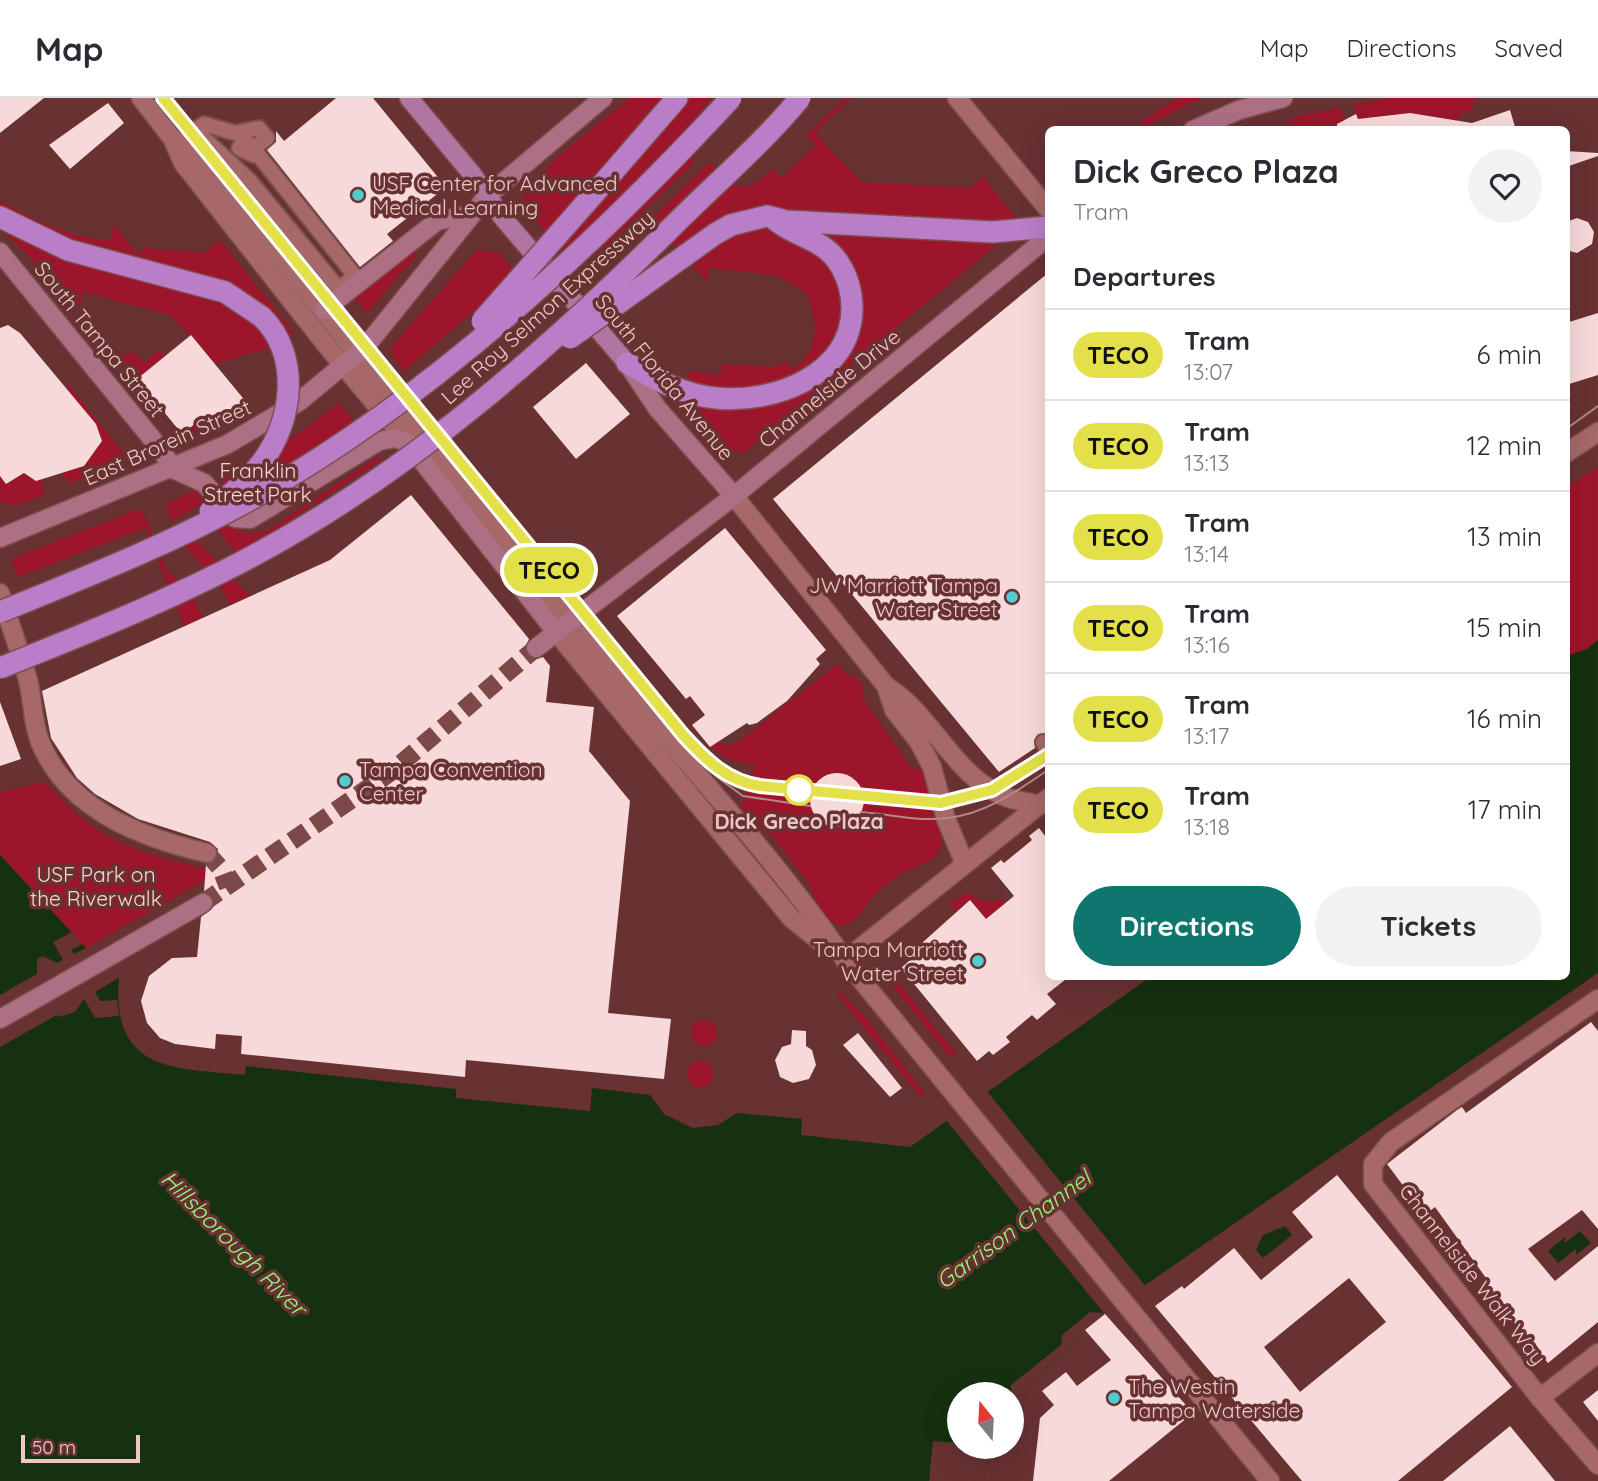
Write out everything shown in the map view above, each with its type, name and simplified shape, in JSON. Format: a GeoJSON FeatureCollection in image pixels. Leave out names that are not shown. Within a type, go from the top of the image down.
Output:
{"type":"FeatureCollection","features":[{"type":"Feature","properties":{"kind":"highway"},"geometry":{"type":"LineString","coordinates":[[445,366],[677,98]]}},
{"type":"Feature","properties":{"kind":"highway","name":"Lee Roy Selmon Expressway"},"geometry":{"type":"LineString","coordinates":[[0,612],[181,535],[293,474],[445,366],[609,223],[731,98]]}},
{"type":"Feature","properties":{"kind":"highway","name":"Lee Roy Selmon Expressway"},"geometry":{"type":"LineString","coordinates":[[0,668],[146,607],[252,556],[403,461],[513,376],[636,263],[800,98]]}},
{"type":"Feature","properties":{"kind":"highway"},"geometry":{"type":"LineString","coordinates":[[513,376],[586,328],[731,225],[767,216],[774,219],[787,230],[820,244],[834,257],[845,275],[851,294],[850,325],[842,346],[830,363],[811,378],[786,389],[758,397],[731,399],[701,396],[677,389],[627,363]]}},
{"type":"Feature","properties":{"kind":"highway"},"geometry":{"type":"LineString","coordinates":[[0,217],[68,250],[225,292],[262,317],[277,336],[286,363],[288,399],[283,421],[262,462],[181,535]]}},
{"type":"Feature","properties":{"kind":"highway"},"geometry":{"type":"LineString","coordinates":[[774,219],[993,232],[1045,227]]}},
{"type":"Feature","properties":{"kind":"main road","name":"South Florida Avenue"},"geometry":{"type":"LineString","coordinates":[[409,98],[627,363],[657,408],[734,496]]}},
{"type":"Feature","properties":{"kind":"main road","name":"East Brorein Street"},"geometry":{"type":"LineString","coordinates":[[0,538],[173,469],[277,418],[359,354],[487,196],[603,98]]}},
{"type":"Feature","properties":{"kind":"main road"},"geometry":{"type":"LineString","coordinates":[[1202,126],[1239,110],[1283,98]]}},
{"type":"Feature","properties":{"kind":"main road"},"geometry":{"type":"LineString","coordinates":[[324,310],[436,221],[469,215]]}},
{"type":"Feature","properties":{"kind":"main road","name":"Channelside Drive"},"geometry":{"type":"LineString","coordinates":[[536,648],[734,496],[1045,239]]}},
{"type":"Feature","properties":{"kind":"main road","name":"South Tampa Street"},"geometry":{"type":"LineString","coordinates":[[0,252],[99,372],[173,469],[204,483],[235,519],[250,519],[379,441],[396,438],[408,443]]}},
{"type":"Feature","properties":{"kind":"main road"},"geometry":{"type":"LineString","coordinates":[[408,443],[563,627]]}},
{"type":"Feature","properties":{"kind":"main road"},"geometry":{"type":"LineString","coordinates":[[0,1019],[203,902]]}},
{"type":"Feature","properties":{"kind":"street"},"geometry":{"type":"LineString","coordinates":[[141,98],[172,138],[183,163],[344,367],[408,443]]}},
{"type":"Feature","properties":{"kind":"street"},"geometry":{"type":"LineString","coordinates":[[957,98],[1045,205]]}},
{"type":"Feature","properties":{"kind":"street"},"geometry":{"type":"LineString","coordinates":[[204,124],[235,133],[259,128],[267,138],[254,148],[246,140],[239,148],[253,155],[256,152],[355,276],[339,289],[250,181],[195,130],[204,124]]}},
{"type":"Feature","properties":{"kind":"street"},"geometry":{"type":"LineString","coordinates":[[172,138],[195,153],[359,354],[743,862],[792,919],[845,960]]}},
{"type":"Feature","properties":{"kind":"street"},"geometry":{"type":"LineString","coordinates":[[1570,450],[1598,432]]}},
{"type":"Feature","properties":{"kind":"street","name":"South Florida Avenue"},"geometry":{"type":"LineString","coordinates":[[734,496],[886,687],[894,710],[919,742],[932,767],[946,818],[964,862]]}},
{"type":"Feature","properties":{"kind":"street"},"geometry":{"type":"LineString","coordinates":[[0,593],[28,680],[36,730],[53,766],[86,800],[116,822],[165,842],[207,853]]}},
{"type":"Feature","properties":{"kind":"street"},"geometry":{"type":"LineString","coordinates":[[563,627],[807,905],[845,960],[1270,1481]]}},
{"type":"Feature","properties":{"kind":"street","name":"South Florida Avenue"},"geometry":{"type":"LineString","coordinates":[[886,687],[907,699],[968,772],[1008,798],[1044,802]]}},
{"type":"Feature","properties":{"kind":"street"},"geometry":{"type":"LineString","coordinates":[[845,960],[964,862],[1044,802]]}},
{"type":"Feature","properties":{"kind":"street"},"geometry":{"type":"LineString","coordinates":[[743,862],[759,849]]}},
{"type":"Feature","properties":{"kind":"street","name":"Channelside Walk Way"},"geometry":{"type":"LineString","coordinates":[[1598,999],[1391,1142],[1373,1164],[1373,1184],[1541,1398],[1598,1465]]}},
{"type":"Feature","properties":{"kind":"street"},"geometry":{"type":"LineString","coordinates":[[1541,1398],[1598,1353]]}},
{"type":"Feature","properties":{"kind":"green space"},"geometry":{"type":"Polygon","coordinates":[[[630,98],[711,98],[698,114],[693,164],[604,248],[582,241],[567,255],[519,203],[527,195],[524,191],[560,155],[630,98]]]}},
{"type":"Feature","properties":{"kind":"green space"},"geometry":{"type":"Polygon","coordinates":[[[846,98],[851,98],[815,133],[861,182],[970,188],[983,177],[1018,220],[1001,241],[744,453],[734,451],[712,436],[687,407],[689,371],[720,375],[722,364],[773,367],[786,362],[792,369],[802,361],[813,344],[815,325],[807,293],[775,275],[709,268],[707,282],[651,219],[709,163],[727,179],[740,186],[754,184],[773,169],[782,178],[816,145],[806,136],[846,98]]]}},
{"type":"Feature","properties":{"kind":"green space"},"geometry":{"type":"Polygon","coordinates":[[[1180,98],[1200,98],[1147,126],[1136,126],[1180,98]]]}},
{"type":"Feature","properties":{"kind":"green space"},"geometry":{"type":"Polygon","coordinates":[[[1387,98],[1476,98],[1470,112],[1458,114],[1460,120],[1410,113],[1358,119],[1353,105],[1387,98]]]}},
{"type":"Feature","properties":{"kind":"green space"},"geometry":{"type":"Polygon","coordinates":[[[1340,108],[1345,124],[1284,126],[1295,117],[1340,108]]]}},
{"type":"Feature","properties":{"kind":"green space"},"geometry":{"type":"Polygon","coordinates":[[[0,201],[54,227],[82,236],[112,240],[111,230],[115,226],[137,254],[144,248],[204,253],[220,240],[293,332],[269,348],[215,364],[170,315],[83,292],[80,307],[0,228],[38,249],[69,261],[200,296],[243,317],[261,331],[275,320],[264,306],[241,288],[80,248],[0,209],[0,201]]]}},
{"type":"Feature","properties":{"kind":"green space"},"geometry":{"type":"Polygon","coordinates":[[[415,249],[416,256],[367,313],[352,295],[415,249]]]}},
{"type":"Feature","properties":{"kind":"green space"},"geometry":{"type":"Polygon","coordinates":[[[477,250],[499,253],[517,274],[403,372],[391,352],[391,347],[477,250]]]}},
{"type":"Feature","properties":{"kind":"green space"},"geometry":{"type":"Polygon","coordinates":[[[109,344],[122,356],[134,352],[145,363],[158,349],[165,356],[137,379],[109,344]]]}},
{"type":"Feature","properties":{"kind":"green space"},"geometry":{"type":"Polygon","coordinates":[[[68,384],[127,458],[74,482],[67,481],[62,473],[84,466],[102,441],[96,424],[67,389],[68,384]]]}},
{"type":"Feature","properties":{"kind":"green space"},"geometry":{"type":"Polygon","coordinates":[[[247,403],[251,409],[223,422],[247,403]]]}},
{"type":"Feature","properties":{"kind":"green space","name":"Franklin Street Park"},"geometry":{"type":"Polygon","coordinates":[[[339,403],[367,438],[268,501],[221,494],[222,479],[298,434],[339,403]]]}},
{"type":"Feature","properties":{"kind":"green space"},"geometry":{"type":"Polygon","coordinates":[[[217,415],[223,422],[186,439],[182,434],[200,420],[205,425],[217,415]]]}},
{"type":"Feature","properties":{"kind":"green space"},"geometry":{"type":"Polygon","coordinates":[[[377,457],[381,460],[238,555],[214,526],[219,524],[249,534],[267,531],[377,457]]]}},
{"type":"Feature","properties":{"kind":"green space"},"geometry":{"type":"Polygon","coordinates":[[[1598,467],[1598,640],[1587,649],[1570,655],[1570,484],[1598,467]]]}},
{"type":"Feature","properties":{"kind":"green space"},"geometry":{"type":"Polygon","coordinates":[[[24,473],[36,481],[41,479],[45,495],[15,506],[0,502],[0,476],[13,481],[24,473]]]}},
{"type":"Feature","properties":{"kind":"green space"},"geometry":{"type":"Polygon","coordinates":[[[195,490],[203,503],[171,522],[166,504],[195,490]]]}},
{"type":"Feature","properties":{"kind":"green space"},"geometry":{"type":"Polygon","coordinates":[[[139,509],[144,514],[167,571],[186,585],[203,617],[184,626],[145,528],[18,577],[11,559],[139,509]]]}},
{"type":"Feature","properties":{"kind":"green space"},"geometry":{"type":"Polygon","coordinates":[[[194,538],[250,596],[230,605],[219,583],[183,545],[194,538]]]}},
{"type":"Feature","properties":{"kind":"green space","name":"Dick Greco Plaza"},"geometry":{"type":"Polygon","coordinates":[[[838,664],[849,677],[854,674],[864,688],[862,697],[911,768],[922,770],[942,840],[941,849],[932,860],[898,876],[876,894],[856,918],[841,926],[827,920],[822,914],[808,882],[773,837],[740,813],[755,765],[728,759],[710,747],[717,742],[728,746],[737,743],[838,664]]]}},
{"type":"Feature","properties":{"kind":"green space","name":"USF Park on the Riverwalk"},"geometry":{"type":"Polygon","coordinates":[[[45,782],[99,831],[136,849],[206,869],[205,880],[86,948],[0,854],[0,792],[45,782]]]}},
{"type":"Feature","properties":{"kind":"green space"},"geometry":{"type":"Polygon","coordinates":[[[966,893],[986,902],[1003,900],[1005,903],[1000,907],[1003,911],[989,922],[970,900],[955,912],[949,904],[966,893]]]}},
{"type":"Feature","properties":{"kind":"green space"},"geometry":{"type":"Polygon","coordinates":[[[889,971],[956,1054],[951,1058],[884,975],[889,971]]]}},
{"type":"Feature","properties":{"kind":"green space"},"geometry":{"type":"Polygon","coordinates":[[[840,992],[866,1018],[924,1093],[920,1096],[837,994],[840,992]]]}},
{"type":"Feature","properties":{"kind":"green space"},"geometry":{"type":"Polygon","coordinates":[[[704,1020],[713,1024],[717,1033],[713,1042],[704,1046],[695,1042],[691,1033],[695,1024],[704,1020]]]}},
{"type":"Feature","properties":{"kind":"green space"},"geometry":{"type":"Polygon","coordinates":[[[700,1061],[709,1065],[713,1074],[709,1083],[700,1087],[691,1083],[687,1074],[691,1065],[700,1061]]]}},
{"type":"Feature","properties":{"kind":"water"},"geometry":{"type":"Polygon","coordinates":[[[1598,640],[1598,973],[1106,1312],[1026,1387],[1024,1404],[1024,1382],[947,1382],[947,1460],[990,1460],[985,1465],[984,1481],[0,1481],[0,855],[86,948],[119,978],[119,1009],[125,1032],[136,1048],[152,1059],[171,1066],[245,1075],[246,1066],[456,1089],[456,1098],[590,1111],[592,1088],[650,1095],[664,1114],[693,1128],[718,1125],[737,1113],[802,1119],[801,1135],[910,1147],[1146,980],[1570,980],[1570,655],[1587,649],[1598,640]]]}},
{"type":"Feature","properties":{"kind":"water"},"geometry":{"type":"Polygon","coordinates":[[[1285,1226],[1292,1235],[1263,1258],[1256,1250],[1263,1235],[1285,1226]]]}},
{"type":"Feature","properties":{"kind":"water"},"geometry":{"type":"Polygon","coordinates":[[[1580,1231],[1591,1243],[1576,1255],[1576,1249],[1558,1263],[1548,1251],[1565,1237],[1565,1243],[1580,1231]]]}},
{"type":"Feature","properties":{"kind":"pier"},"geometry":{"type":"Polygon","coordinates":[[[72,932],[83,944],[71,950],[74,954],[90,946],[122,976],[95,992],[100,1001],[117,1000],[119,1016],[95,1018],[84,999],[75,1012],[59,1017],[57,1015],[0,1047],[0,995],[37,974],[37,959],[43,956],[57,963],[63,960],[53,942],[72,932]]]}},
{"type":"Feature","properties":{"kind":"pier"},"geometry":{"type":"Polygon","coordinates":[[[986,1090],[1147,1288],[1107,1316],[1104,1314],[1026,1387],[1024,1404],[1024,1382],[1015,1382],[1061,1345],[1062,1335],[1090,1312],[1104,1313],[945,1119],[986,1090]]]}},
{"type":"Feature","properties":{"kind":"pier"},"geometry":{"type":"Polygon","coordinates":[[[933,1441],[947,1442],[947,1460],[990,1460],[985,1465],[984,1481],[929,1481],[933,1441]]]}},
{"type":"Feature","properties":{"kind":"building"},"geometry":{"type":"Polygon","coordinates":[[[0,98],[44,98],[0,133],[0,98]]]}},
{"type":"Feature","properties":{"kind":"building"},"geometry":{"type":"Polygon","coordinates":[[[336,98],[373,98],[446,187],[387,234],[393,241],[360,267],[267,150],[276,142],[276,131],[284,141],[336,98]]]}},
{"type":"Feature","properties":{"kind":"building"},"geometry":{"type":"Polygon","coordinates":[[[108,103],[124,123],[70,169],[49,145],[108,103]]]}},
{"type":"Feature","properties":{"kind":"building"},"geometry":{"type":"Polygon","coordinates":[[[1510,110],[1515,126],[1337,126],[1356,114],[1358,119],[1410,113],[1472,123],[1510,110]]]}},
{"type":"Feature","properties":{"kind":"building"},"geometry":{"type":"Polygon","coordinates":[[[1570,151],[1598,153],[1598,156],[1570,166],[1570,151]]]}},
{"type":"Feature","properties":{"kind":"building"},"geometry":{"type":"Polygon","coordinates":[[[1577,218],[1588,222],[1594,232],[1592,244],[1577,253],[1570,251],[1570,221],[1577,218]]]}},
{"type":"Feature","properties":{"kind":"building"},"geometry":{"type":"Polygon","coordinates":[[[1045,275],[1045,734],[1038,734],[1034,741],[1035,748],[999,772],[773,499],[1045,275]]]}},
{"type":"Feature","properties":{"kind":"building"},"geometry":{"type":"Polygon","coordinates":[[[1598,313],[1598,375],[1570,384],[1570,322],[1598,313]]]}},
{"type":"Feature","properties":{"kind":"building"},"geometry":{"type":"Polygon","coordinates":[[[8,325],[20,333],[96,424],[102,441],[84,466],[36,481],[24,473],[6,484],[0,476],[0,328],[8,325]]]}},
{"type":"Feature","properties":{"kind":"building"},"geometry":{"type":"Polygon","coordinates":[[[191,335],[247,403],[223,423],[217,415],[204,425],[200,420],[182,434],[137,379],[191,335]]]}},
{"type":"Feature","properties":{"kind":"building"},"geometry":{"type":"Polygon","coordinates":[[[586,363],[630,414],[576,459],[533,407],[586,363]]]}},
{"type":"Feature","properties":{"kind":"building","name":"Tampa Convention Center"},"geometry":{"type":"Polygon","coordinates":[[[411,495],[529,639],[525,649],[527,655],[537,659],[543,657],[550,666],[546,702],[594,707],[589,751],[630,801],[608,1013],[671,1019],[664,1079],[466,1060],[465,1077],[241,1054],[242,1036],[216,1034],[215,1049],[175,1044],[160,1038],[147,1023],[141,1001],[149,976],[172,958],[197,957],[201,917],[212,909],[214,904],[212,897],[204,892],[206,864],[216,860],[218,849],[210,842],[138,819],[95,794],[77,778],[51,738],[42,691],[330,560],[411,495]]]}},
{"type":"Feature","properties":{"kind":"building"},"geometry":{"type":"Polygon","coordinates":[[[725,528],[826,650],[816,659],[820,664],[787,701],[757,723],[747,723],[710,747],[692,725],[705,715],[690,696],[686,699],[617,616],[725,528]]]}},
{"type":"Feature","properties":{"kind":"building"},"geometry":{"type":"Polygon","coordinates":[[[0,702],[21,759],[0,766],[0,702]]]}},
{"type":"Feature","properties":{"kind":"building","name":"Dick Greco Plaza"},"geometry":{"type":"Polygon","coordinates":[[[837,773],[856,781],[864,800],[856,819],[837,827],[818,819],[810,800],[818,781],[837,773]]]}},
{"type":"Feature","properties":{"kind":"building","name":"Tampa Marriott Water Street"},"geometry":{"type":"Polygon","coordinates":[[[1039,828],[1045,836],[1045,980],[1065,980],[1047,994],[1056,1004],[1037,1020],[1032,1015],[1006,1037],[1010,1042],[993,1055],[989,1051],[977,1061],[901,968],[916,955],[913,951],[970,900],[986,919],[1014,896],[991,868],[1001,860],[1004,863],[1032,840],[1029,836],[1039,828]]]}},
{"type":"Feature","properties":{"kind":"building"},"geometry":{"type":"Polygon","coordinates":[[[1591,1022],[1598,1031],[1598,1229],[1582,1210],[1528,1249],[1555,1281],[1598,1246],[1598,1322],[1548,1363],[1481,1282],[1486,1278],[1435,1207],[1425,1215],[1387,1164],[1457,1110],[1462,1107],[1466,1113],[1591,1022]]]}},
{"type":"Feature","properties":{"kind":"building"},"geometry":{"type":"Polygon","coordinates":[[[792,1030],[806,1031],[806,1046],[812,1050],[816,1065],[809,1079],[793,1083],[780,1077],[775,1060],[782,1047],[791,1044],[792,1030]]]}},
{"type":"Feature","properties":{"kind":"building"},"geometry":{"type":"Polygon","coordinates":[[[858,1033],[902,1088],[890,1097],[843,1045],[858,1033]]]}},
{"type":"Feature","properties":{"kind":"building"},"geometry":{"type":"Polygon","coordinates":[[[1337,1175],[1512,1387],[1398,1481],[1302,1481],[1155,1306],[1182,1286],[1184,1289],[1234,1248],[1261,1280],[1313,1237],[1292,1212],[1337,1175]],[[1349,1278],[1264,1347],[1300,1392],[1386,1322],[1349,1278]]]}},
{"type":"Feature","properties":{"kind":"building","name":"The Westin Tampa Waterside"},"geometry":{"type":"Polygon","coordinates":[[[1105,1314],[1193,1413],[1109,1481],[1033,1481],[1040,1418],[1054,1405],[1042,1391],[1066,1372],[1077,1386],[1111,1360],[1085,1330],[1105,1314]]]}},
{"type":"Feature","properties":{"kind":"building"},"geometry":{"type":"Polygon","coordinates":[[[1598,1390],[1598,1421],[1583,1402],[1598,1390]]]}},
{"type":"Feature","properties":{"kind":"building"},"geometry":{"type":"Polygon","coordinates":[[[1510,1426],[1555,1481],[1443,1481],[1510,1426]]]}},
{"type":"Feature","properties":{"kind":"tunnel"},"geometry":{"type":"LineString","coordinates":[[203,903],[391,772],[536,648]]}},
{"type":"Feature","properties":{"kind":"tunnel"},"geometry":{"type":"LineString","coordinates":[[207,853],[221,869],[228,887]]}},
{"type":"Feature","properties":{"kind":"tram line"},"geometry":{"type":"LineString","coordinates":[[163,98],[717,777],[743,796],[810,806]]}},
{"type":"Feature","properties":{"kind":"tram line","name":"TECO"},"geometry":{"type":"LineString","coordinates":[[163,98],[683,735],[720,771],[747,784],[760,786],[941,803],[970,798],[992,790],[1045,757]]}},
{"type":"Feature","properties":{"kind":"tram line"},"geometry":{"type":"LineString","coordinates":[[1570,426],[1598,406]]}},
{"type":"Feature","properties":{"kind":"tram line"},"geometry":{"type":"LineString","coordinates":[[863,797],[920,801],[961,799],[999,784],[1045,757]]}},
{"type":"Feature","properties":{"kind":"tram line"},"geometry":{"type":"LineString","coordinates":[[721,771],[747,784],[811,791]]}},
{"type":"Feature","properties":{"kind":"tram line"},"geometry":{"type":"LineString","coordinates":[[861,812],[926,819],[961,816],[988,807],[1045,772]]}},
{"type":"Feature","properties":{"kind":"place","name":"USF Center for Advanced Medical Learning"},"geometry":{"type":"Point","coordinates":[358,195]}},
{"type":"Feature","properties":{"kind":"place","name":"JW Marriott Tampa Water Street"},"geometry":{"type":"Point","coordinates":[1012,597]}},
{"type":"Feature","properties":{"kind":"place","name":"Tampa Convention Center"},"geometry":{"type":"Point","coordinates":[345,781]}},
{"type":"Feature","properties":{"kind":"place","name":"Dick Greco Plaza"},"geometry":{"type":"Point","coordinates":[799,790]}},
{"type":"Feature","properties":{"kind":"place","name":"Tampa Marriott Water Street"},"geometry":{"type":"Point","coordinates":[978,961]}},
{"type":"Feature","properties":{"kind":"place","name":"The Westin Tampa Waterside"},"geometry":{"type":"Point","coordinates":[1114,1398]}},
{"type":"Feature","properties":{"kind":"water label","name":"Garrison Channel"},"geometry":{"type":"Point","coordinates":[1013,1229]}},
{"type":"Feature","properties":{"kind":"water label","name":"Hillsborough River"},"geometry":{"type":"Point","coordinates":[234,1243]}}]}
